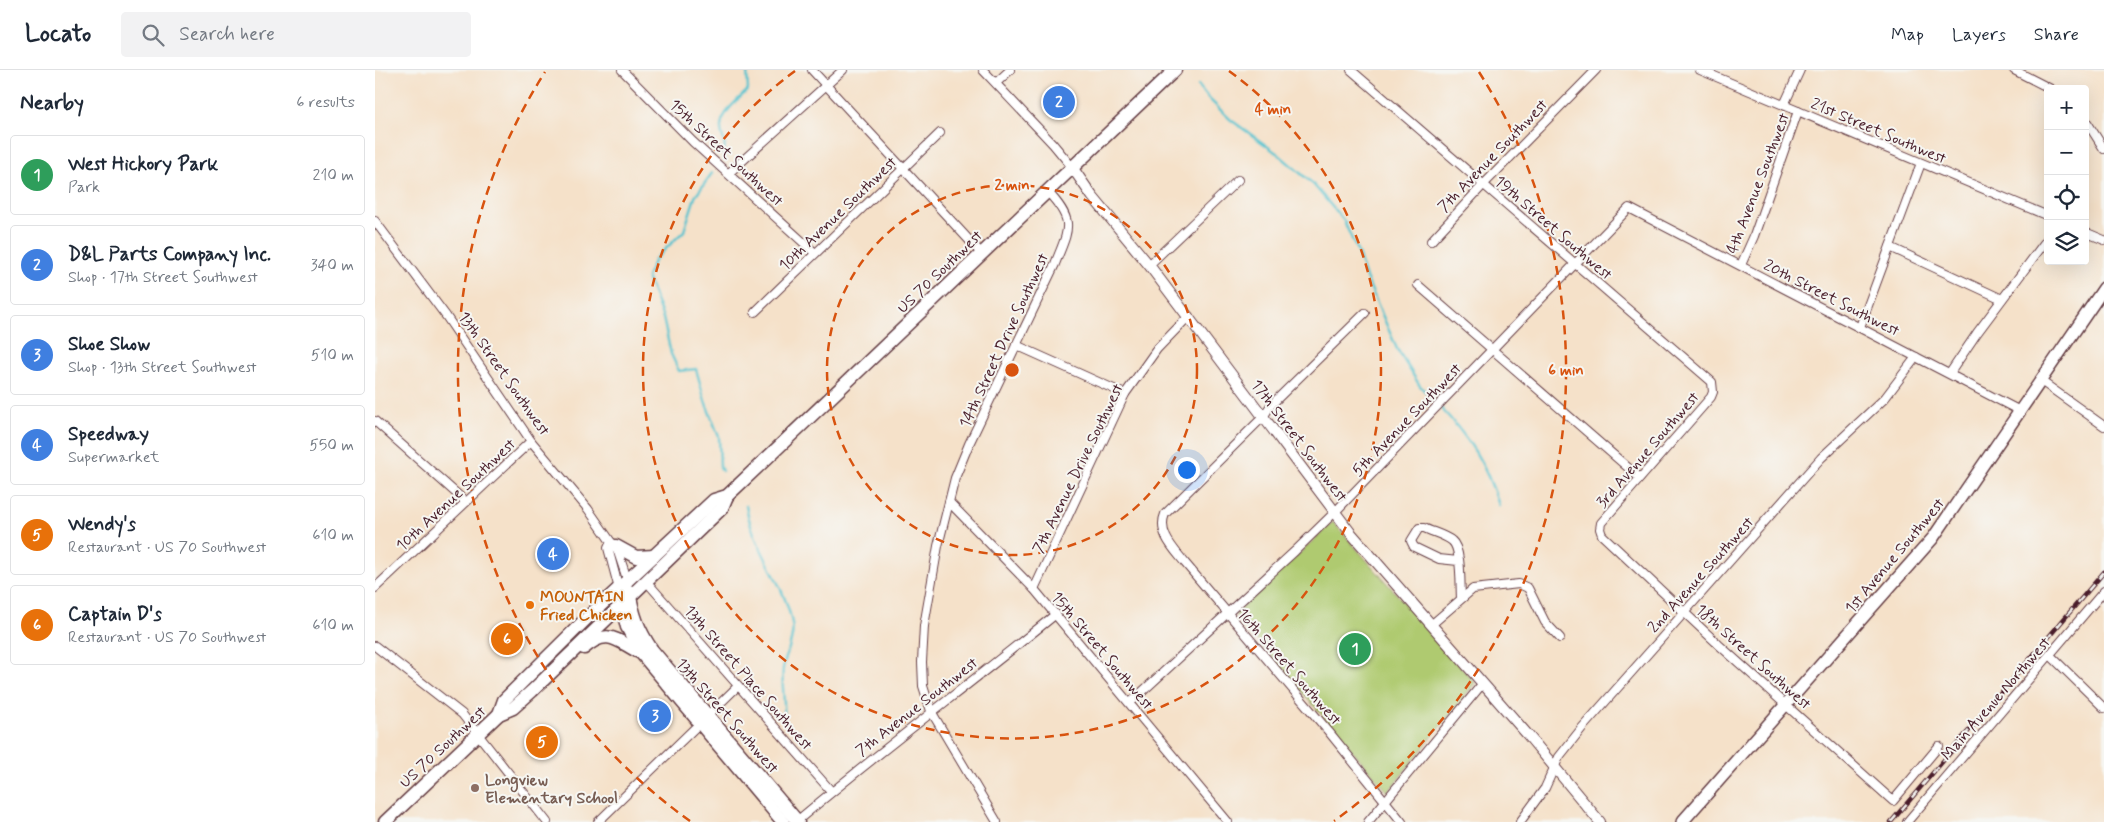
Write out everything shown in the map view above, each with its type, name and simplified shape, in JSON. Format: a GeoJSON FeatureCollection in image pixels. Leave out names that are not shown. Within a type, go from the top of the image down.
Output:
{"type":"FeatureCollection","features":[{"type":"Feature","properties":{"kind":"main road","name":"US 70 Southwest"},"geometry":{"type":"LineString","coordinates":[[385,822],[499,714],[513,708],[538,685],[722,508],[727,496],[1175,70]]}},
{"type":"Feature","properties":{"kind":"main road","name":"1st Avenue Southwest"},"geometry":{"type":"LineString","coordinates":[[1682,822],[1933,538],[2104,288]]}},
{"type":"Feature","properties":{"kind":"main road","name":"US 70 Southwest"},"geometry":{"type":"LineString","coordinates":[[499,714],[503,700],[623,585],[714,500],[727,496]]}},
{"type":"Feature","properties":{"kind":"main road"},"geometry":{"type":"LineString","coordinates":[[613,544],[636,557],[654,556]]}},
{"type":"Feature","properties":{"kind":"main road","name":"13th Street Southwest"},"geometry":{"type":"LineString","coordinates":[[623,585],[626,600],[627,627],[641,653],[797,822]]}},
{"type":"Feature","properties":{"kind":"main road","name":"13th Street Southwest"},"geometry":{"type":"LineString","coordinates":[[626,600],[645,641],[703,720],[783,822]]}},
{"type":"Feature","properties":{"kind":"main road"},"geometry":{"type":"LineString","coordinates":[[538,685],[550,680],[597,639],[612,637],[641,653]]}},
{"type":"Feature","properties":{"kind":"street","name":"15th Street Southwest"},"geometry":{"type":"LineString","coordinates":[[622,70],[693,142],[815,253]]}},
{"type":"Feature","properties":{"kind":"street"},"geometry":{"type":"LineString","coordinates":[[812,70],[981,253]]}},
{"type":"Feature","properties":{"kind":"street"},"geometry":{"type":"LineString","coordinates":[[729,173],[843,70]]}},
{"type":"Feature","properties":{"kind":"street","name":"17th Street Southwest"},"geometry":{"type":"LineString","coordinates":[[983,70],[1053,144],[1072,167],[1092,196],[1189,316],[1335,512],[1600,822]]}},
{"type":"Feature","properties":{"kind":"street"},"geometry":{"type":"LineString","coordinates":[[996,83],[1010,70]]}},
{"type":"Feature","properties":{"kind":"street","name":"19th Street Southwest"},"geometry":{"type":"LineString","coordinates":[[1351,70],[1712,382],[1713,386]]}},
{"type":"Feature","properties":{"kind":"street","name":"7th Avenue Southwest"},"geometry":{"type":"LineString","coordinates":[[1431,241],[1596,70]]}},
{"type":"Feature","properties":{"kind":"street","name":"21st Street Southwest"},"geometry":{"type":"LineString","coordinates":[[1700,70],[2044,214]]}},
{"type":"Feature","properties":{"kind":"street"},"geometry":{"type":"LineString","coordinates":[[1784,105],[1799,70]]}},
{"type":"Feature","properties":{"kind":"street"},"geometry":{"type":"LineString","coordinates":[[2014,70],[2044,85]]}},
{"type":"Feature","properties":{"kind":"street","name":"4th Avenue Southwest"},"geometry":{"type":"LineString","coordinates":[[1741,265],[1754,236],[1799,112]]}},
{"type":"Feature","properties":{"kind":"street"},"geometry":{"type":"LineString","coordinates":[[2089,125],[2104,149]]}},
{"type":"Feature","properties":{"kind":"street","name":"10th Avenue Southwest"},"geometry":{"type":"LineString","coordinates":[[755,312],[940,133]]}},
{"type":"Feature","properties":{"kind":"street"},"geometry":{"type":"LineString","coordinates":[[1859,327],[1921,163]]}},
{"type":"Feature","properties":{"kind":"street"},"geometry":{"type":"LineString","coordinates":[[1149,265],[1238,180]]}},
{"type":"Feature","properties":{"kind":"street","name":"14th Street Drive Southwest"},"geometry":{"type":"LineString","coordinates":[[997,822],[931,711],[923,686],[923,638],[938,546],[955,478],[1067,233],[1068,220],[1064,210],[1047,191]]}},
{"type":"Feature","properties":{"kind":"street","name":"20th Street Southwest"},"geometry":{"type":"LineString","coordinates":[[1629,208],[2020,411]]}},
{"type":"Feature","properties":{"kind":"street","name":"5th Avenue Southwest"},"geometry":{"type":"LineString","coordinates":[[1130,703],[1335,512],[1629,208]]}},
{"type":"Feature","properties":{"kind":"street","name":"13th Street Southwest"},"geometry":{"type":"LineString","coordinates":[[375,221],[446,316],[531,441],[588,509],[613,544],[623,585]]}},
{"type":"Feature","properties":{"kind":"street"},"geometry":{"type":"LineString","coordinates":[[2089,234],[2104,240]]}},
{"type":"Feature","properties":{"kind":"street"},"geometry":{"type":"LineString","coordinates":[[1950,373],[2044,243]]}},
{"type":"Feature","properties":{"kind":"street"},"geometry":{"type":"LineString","coordinates":[[1890,247],[2002,299]]}},
{"type":"Feature","properties":{"kind":"street"},"geometry":{"type":"LineString","coordinates":[[1418,285],[1640,478]]}},
{"type":"Feature","properties":{"kind":"street"},"geometry":{"type":"LineString","coordinates":[[1263,417],[1271,405],[1365,313]]}},
{"type":"Feature","properties":{"kind":"street","name":"7th Avenue Drive Southwest"},"geometry":{"type":"LineString","coordinates":[[1034,589],[1125,394],[1157,349],[1189,316]]}},
{"type":"Feature","properties":{"kind":"street"},"geometry":{"type":"LineString","coordinates":[[1016,345],[1125,394]]}},
{"type":"Feature","properties":{"kind":"street","name":"2nd Avenue Southwest"},"geometry":{"type":"LineString","coordinates":[[1520,822],[1545,788],[1554,766],[1582,728],[1821,458],[1885,398],[1916,356]]}},
{"type":"Feature","properties":{"kind":"street"},"geometry":{"type":"LineString","coordinates":[[2041,381],[2104,426]]}},
{"type":"Feature","properties":{"kind":"street","name":"3rd Avenue Southwest"},"geometry":{"type":"LineString","coordinates":[[1599,529],[1601,523],[1711,397],[1713,386]]}},
{"type":"Feature","properties":{"kind":"street","name":"16th Street Southwest"},"geometry":{"type":"LineString","coordinates":[[1263,417],[1165,514],[1162,525],[1165,536],[1226,614],[1329,732],[1402,822]]}},
{"type":"Feature","properties":{"kind":"street"},"geometry":{"type":"LineString","coordinates":[[375,421],[466,502]]}},
{"type":"Feature","properties":{"kind":"street","name":"10th Avenue Southwest"},"geometry":{"type":"LineString","coordinates":[[375,588],[531,441]]}},
{"type":"Feature","properties":{"kind":"street","name":"15th Street Southwest"},"geometry":{"type":"LineString","coordinates":[[949,502],[1056,614],[1229,822]]}},
{"type":"Feature","properties":{"kind":"street"},"geometry":{"type":"LineString","coordinates":[[1459,561],[1439,559],[1414,548],[1411,541],[1416,531],[1419,528],[1424,528],[1451,539],[1457,549],[1459,561],[1461,598]]}},
{"type":"Feature","properties":{"kind":"street","name":"18th Street Southwest"},"geometry":{"type":"LineString","coordinates":[[1599,529],[1602,536],[1683,612],[1893,801],[1939,746]]}},
{"type":"Feature","properties":{"kind":"street","name":"13th Street Southwest"},"geometry":{"type":"LineString","coordinates":[[613,544],[608,548],[623,585]]}},
{"type":"Feature","properties":{"kind":"street","name":"13th Street Place Southwest"},"geometry":{"type":"LineString","coordinates":[[646,581],[831,792]]}},
{"type":"Feature","properties":{"kind":"street"},"geometry":{"type":"LineString","coordinates":[[1431,625],[1473,589],[1519,584],[1523,585],[1531,593],[1545,622],[1560,638]]}},
{"type":"Feature","properties":{"kind":"street","name":"Main Avenue Northwest"},"geometry":{"type":"LineString","coordinates":[[1912,820],[2104,592]]}},
{"type":"Feature","properties":{"kind":"street","name":"7th Avenue Southwest"},"geometry":{"type":"LineString","coordinates":[[797,822],[931,711],[966,686],[1056,614]]}},
{"type":"Feature","properties":{"kind":"street"},"geometry":{"type":"LineString","coordinates":[[375,646],[454,707],[468,721],[547,822]]}},
{"type":"Feature","properties":{"kind":"street"},"geometry":{"type":"LineString","coordinates":[[2050,655],[2104,708]]}},
{"type":"Feature","properties":{"kind":"street"},"geometry":{"type":"LineString","coordinates":[[1368,822],[1483,683]]}},
{"type":"Feature","properties":{"kind":"street"},"geometry":{"type":"LineString","coordinates":[[598,822],[738,686]]}},
{"type":"Feature","properties":{"kind":"green space"},"geometry":{"type":"Polygon","coordinates":[[[1333,522],[1475,683],[1388,792],[1235,614],[1333,522]]]}},
{"type":"Feature","properties":{"kind":"waterway"},"geometry":{"type":"LineString","coordinates":[[723,154],[725,147],[721,130],[722,121],[731,106],[748,90],[747,70]]}},
{"type":"Feature","properties":{"kind":"waterway"},"geometry":{"type":"LineString","coordinates":[[1198,85],[1209,99],[1231,120],[1278,154],[1313,184],[1344,221],[1397,349],[1420,386],[1437,403]]}},
{"type":"Feature","properties":{"kind":"waterway"},"geometry":{"type":"LineString","coordinates":[[712,173],[695,197],[684,231],[655,259],[647,277],[663,318],[671,354],[679,371],[696,369],[705,401],[719,437],[720,467],[722,471]]}},
{"type":"Feature","properties":{"kind":"waterway"},"geometry":{"type":"LineString","coordinates":[[1440,407],[1460,430],[1475,452],[1488,476],[1499,505]]}},
{"type":"Feature","properties":{"kind":"waterway"},"geometry":{"type":"LineString","coordinates":[[746,506],[755,536],[788,608],[793,628],[783,668],[784,714]]}},
{"type":"Feature","properties":{"kind":"railway"},"geometry":{"type":"LineString","coordinates":[[1891,822],[2104,572]]}},
{"type":"Feature","properties":{"kind":"place","name":"D&L Parts Company Inc."},"geometry":{"type":"Point","coordinates":[1059,102]}},
{"type":"Feature","properties":{"kind":"place","name":"Speedway"},"geometry":{"type":"Point","coordinates":[553,554]}},
{"type":"Feature","properties":{"kind":"place","name":"MOUNTAIN Fried Chicken"},"geometry":{"type":"Point","coordinates":[530,605]}},
{"type":"Feature","properties":{"kind":"place","name":"Captain D's"},"geometry":{"type":"Point","coordinates":[507,639]}},
{"type":"Feature","properties":{"kind":"place","name":"West Hickory Park"},"geometry":{"type":"Point","coordinates":[1355,649]}},
{"type":"Feature","properties":{"kind":"place","name":"Shoe Show"},"geometry":{"type":"Point","coordinates":[655,716]}},
{"type":"Feature","properties":{"kind":"place","name":"Wendy's"},"geometry":{"type":"Point","coordinates":[542,742]}},
{"type":"Feature","properties":{"kind":"place","name":"Longview Elementary School"},"geometry":{"type":"Point","coordinates":[475,788]}}]}
